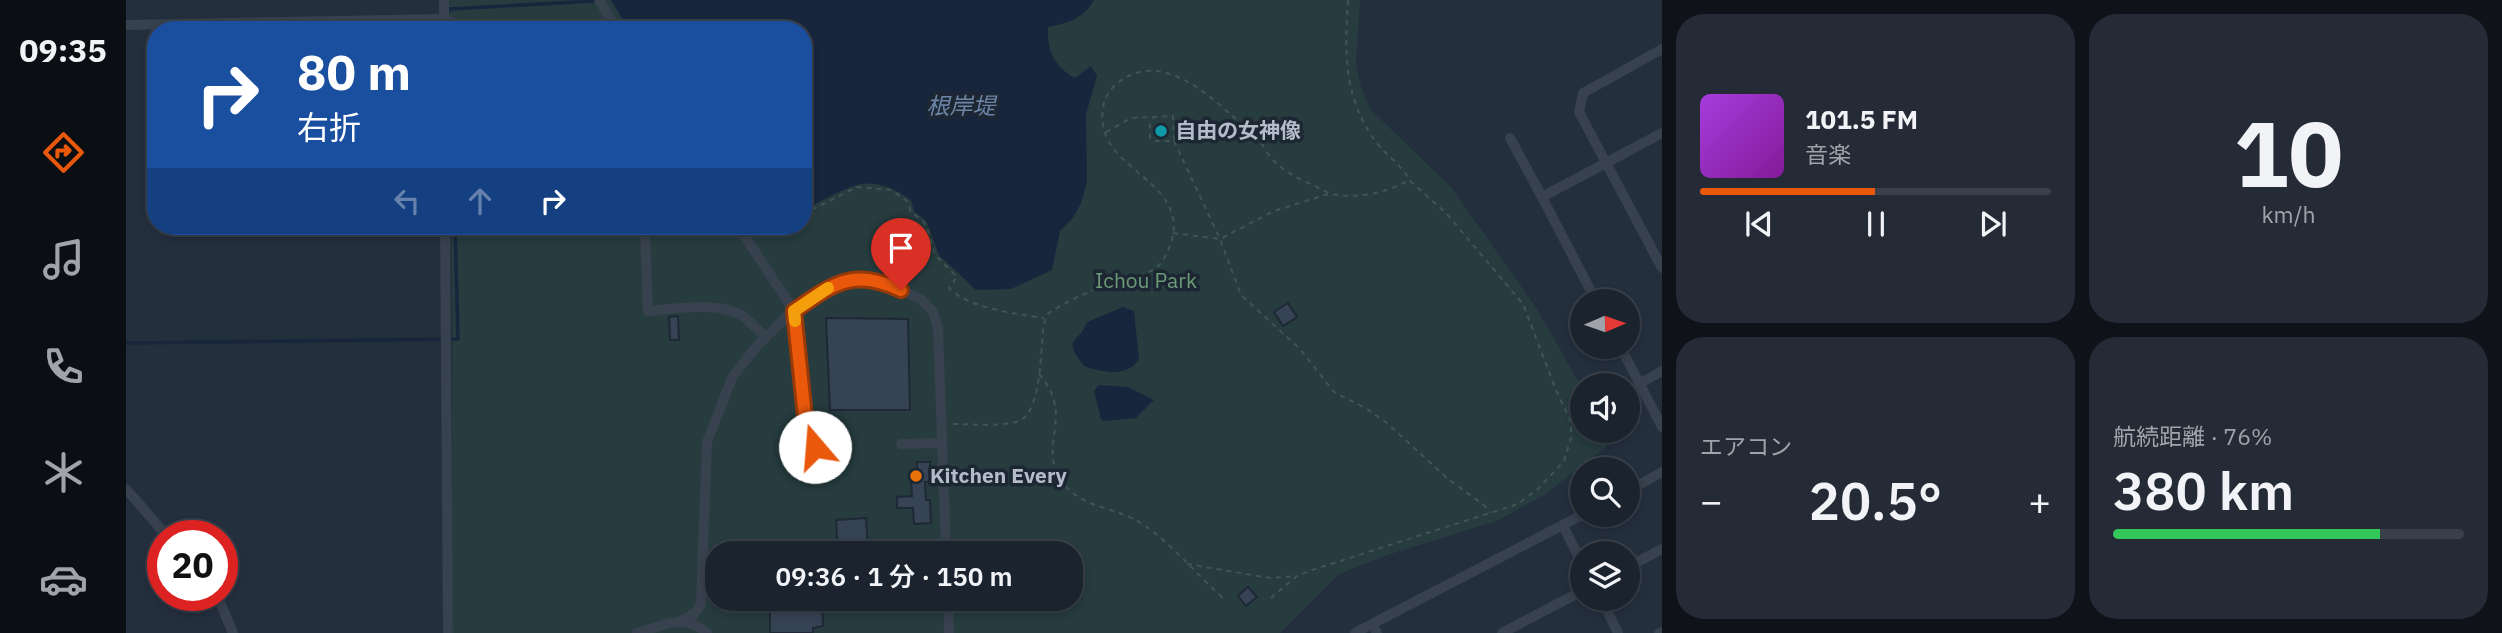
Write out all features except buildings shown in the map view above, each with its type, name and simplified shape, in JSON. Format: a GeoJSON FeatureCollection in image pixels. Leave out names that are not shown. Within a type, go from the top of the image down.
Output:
{"type":"FeatureCollection","features":[{"type":"Feature","properties":{"kind":"street"},"geometry":{"type":"LineString","coordinates":[[443,0],[444,21]]}},
{"type":"Feature","properties":{"kind":"street"},"geometry":{"type":"LineString","coordinates":[[599,0],[612,21]]}},
{"type":"Feature","properties":{"kind":"street"},"geometry":{"type":"LineString","coordinates":[[126,25],[147,25]]}},
{"type":"Feature","properties":{"kind":"street"},"geometry":{"type":"LineString","coordinates":[[1662,49],[1583,93],[1579,112],[1662,268]]}},
{"type":"Feature","properties":{"kind":"street"},"geometry":{"type":"LineString","coordinates":[[1542,197],[1662,133]]}},
{"type":"Feature","properties":{"kind":"street"},"geometry":{"type":"LineString","coordinates":[[1510,138],[1590,289]]}},
{"type":"Feature","properties":{"kind":"street"},"geometry":{"type":"LineString","coordinates":[[445,235],[447,633]]}},
{"type":"Feature","properties":{"kind":"street"},"geometry":{"type":"LineString","coordinates":[[645,235],[648,311],[718,308],[744,317],[766,338]]}},
{"type":"Feature","properties":{"kind":"street"},"geometry":{"type":"LineString","coordinates":[[744,235],[794,311],[807,436],[815,447]]}},
{"type":"Feature","properties":{"kind":"street"},"geometry":{"type":"LineString","coordinates":[[637,633],[681,621],[694,614],[701,604],[707,442],[732,379],[766,338],[794,311],[839,283],[864,279],[881,280],[922,300],[933,312],[938,328],[946,541]]}},
{"type":"Feature","properties":{"kind":"street"},"geometry":{"type":"LineString","coordinates":[[1640,383],[1662,371]]}},
{"type":"Feature","properties":{"kind":"street"},"geometry":{"type":"LineString","coordinates":[[1640,386],[1662,427]]}},
{"type":"Feature","properties":{"kind":"street"},"geometry":{"type":"LineString","coordinates":[[901,444],[942,443]]}},
{"type":"Feature","properties":{"kind":"street"},"geometry":{"type":"LineString","coordinates":[[1640,484],[1662,472]]}},
{"type":"Feature","properties":{"kind":"street"},"geometry":{"type":"LineString","coordinates":[[126,489],[153,520]]}},
{"type":"Feature","properties":{"kind":"street"},"geometry":{"type":"LineString","coordinates":[[1355,633],[1374,629],[1570,522]]}},
{"type":"Feature","properties":{"kind":"street"},"geometry":{"type":"LineString","coordinates":[[1563,526],[1571,541]]}},
{"type":"Feature","properties":{"kind":"street"},"geometry":{"type":"LineString","coordinates":[[1640,561],[1662,549]]}},
{"type":"Feature","properties":{"kind":"street"},"geometry":{"type":"LineString","coordinates":[[1502,633],[1570,597]]}},
{"type":"Feature","properties":{"kind":"street"},"geometry":{"type":"LineString","coordinates":[[223,611],[233,633]]}},
{"type":"Feature","properties":{"kind":"street"},"geometry":{"type":"LineString","coordinates":[[948,611],[949,633]]}},
{"type":"Feature","properties":{"kind":"street"},"geometry":{"type":"LineString","coordinates":[[1607,611],[1618,633]]}},
{"type":"Feature","properties":{"kind":"street"},"geometry":{"type":"LineString","coordinates":[[681,621],[691,621],[707,633]]}},
{"type":"Feature","properties":{"kind":"path"},"geometry":{"type":"LineString","coordinates":[[1186,564],[1270,578],[1297,576],[1507,509],[1530,496],[1560,466],[1569,449],[1571,422],[1523,304],[1446,214],[1409,180],[1374,140],[1353,99],[1345,49],[1348,0]]}},
{"type":"Feature","properties":{"kind":"path"},"geometry":{"type":"LineString","coordinates":[[941,425],[1022,420],[1034,401],[1045,318],[1057,308],[1097,289],[1149,272],[1159,265],[1169,248],[1173,233],[1170,205],[1164,196],[1121,159],[1112,149],[1105,133],[1103,108],[1109,91],[1116,84],[1135,73],[1150,71],[1166,73],[1200,88],[1260,141],[1272,159],[1285,170],[1329,194]]}},
{"type":"Feature","properties":{"kind":"path"},"geometry":{"type":"LineString","coordinates":[[1105,133],[1131,118],[1173,116],[1174,141],[1220,239],[1241,295],[1306,356],[1327,386],[1387,423],[1448,480],[1491,513]]}},
{"type":"Feature","properties":{"kind":"path"},"geometry":{"type":"LineString","coordinates":[[1154,117],[1150,123],[1150,137],[1154,141],[1174,141]]}},
{"type":"Feature","properties":{"kind":"path"},"geometry":{"type":"LineString","coordinates":[[1173,233],[1220,239],[1274,211],[1329,194],[1352,195],[1387,191],[1409,180]]}},
{"type":"Feature","properties":{"kind":"path"},"geometry":{"type":"LineString","coordinates":[[812,210],[857,187],[891,190],[907,201],[911,212],[923,221],[935,255],[957,277],[949,288],[961,299],[1045,318]]}},
{"type":"Feature","properties":{"kind":"path"},"geometry":{"type":"LineString","coordinates":[[1039,374],[1053,394],[1056,405],[1053,455],[1060,479],[1076,497],[1087,504],[1142,524],[1223,598]]}},
{"type":"Feature","properties":{"kind":"path"},"geometry":{"type":"LineString","coordinates":[[1271,602],[1272,597],[1297,576]]}},
{"type":"Feature","properties":{"kind":"green space","name":"Ichou Park"},"geometry":{"type":"Polygon","coordinates":[[[448,0],[1360,0],[1356,64],[1370,109],[1451,187],[1535,306],[1573,373],[1570,373],[1570,443],[1606,443],[1606,447],[1593,457],[1570,457],[1570,475],[1544,495],[1497,521],[1387,555],[1339,574],[1280,633],[451,633],[451,235],[812,235],[812,21],[447,21],[448,0]]]}},
{"type":"Feature","properties":{"kind":"water","name":"根岸堤"},"geometry":{"type":"Polygon","coordinates":[[[611,0],[1094,0],[1085,12],[1074,19],[1048,27],[1053,57],[1062,68],[1075,78],[1091,66],[1097,76],[1086,114],[1087,182],[1073,218],[1060,231],[1052,270],[1011,289],[976,290],[939,255],[927,222],[914,211],[911,200],[894,190],[880,185],[856,185],[812,205],[812,21],[624,21],[611,0]]]}},
{"type":"Feature","properties":{"kind":"water"},"geometry":{"type":"Polygon","coordinates":[[[1123,307],[1134,311],[1139,359],[1128,369],[1114,372],[1084,366],[1072,345],[1087,322],[1123,307]]]}},
{"type":"Feature","properties":{"kind":"water"},"geometry":{"type":"Polygon","coordinates":[[[1099,385],[1128,387],[1154,400],[1136,418],[1104,421],[1101,419],[1094,391],[1099,385]]]}},
{"type":"Feature","properties":{"kind":"waterway"},"geometry":{"type":"LineString","coordinates":[[449,11],[596,1]]}},
{"type":"Feature","properties":{"kind":"waterway"},"geometry":{"type":"LineString","coordinates":[[126,343],[458,339],[455,235]]}},
{"type":"Feature","properties":{"kind":"slow traffic"},"geometry":{"type":"LineString","coordinates":[[795,321],[794,311],[828,288]]}},
{"type":"Feature","properties":{"kind":"place","name":"自由の女神像"},"geometry":{"type":"Point","coordinates":[1161,131]}},
{"type":"Feature","properties":{"kind":"place","name":"Kitchen Every"},"geometry":{"type":"Point","coordinates":[916,476]}},
{"type":"Feature","properties":{"kind":"route"},"geometry":{"type":"LineString","coordinates":[[815,447],[807,436],[794,311],[839,283],[864,279],[881,280],[901,290]]}}]}
